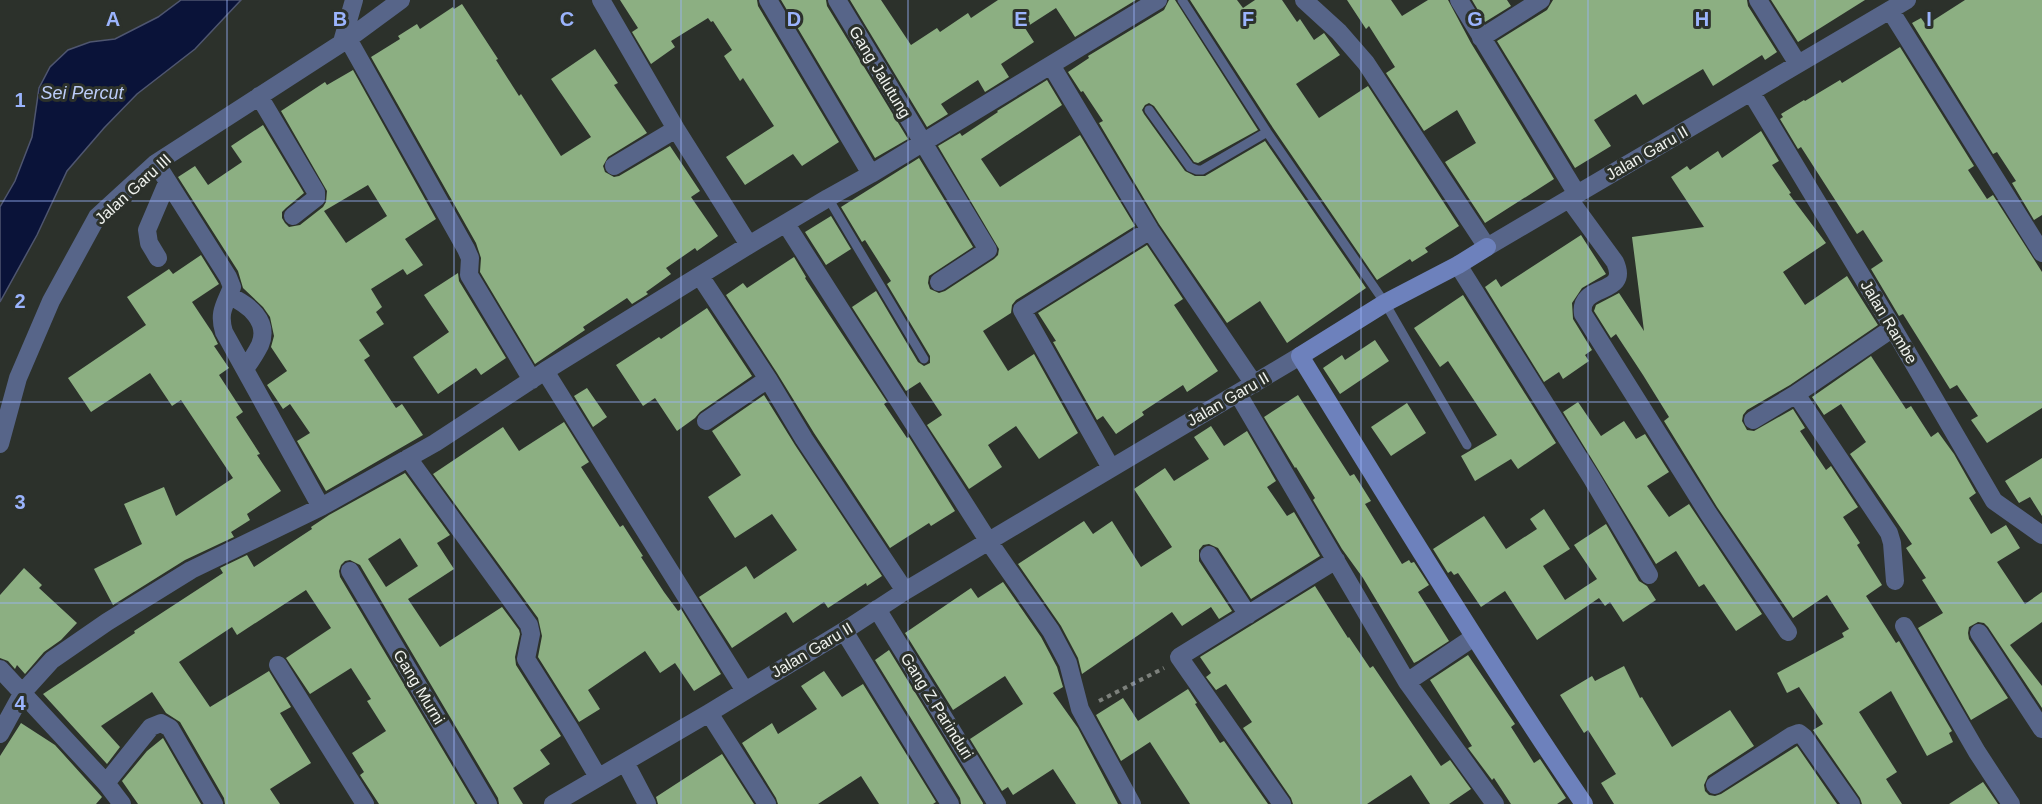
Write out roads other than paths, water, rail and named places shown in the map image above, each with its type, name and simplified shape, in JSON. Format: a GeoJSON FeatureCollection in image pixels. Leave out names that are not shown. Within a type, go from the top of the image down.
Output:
{"type":"FeatureCollection","features":[{"type":"Feature","properties":{"kind":"street"},"geometry":{"type":"LineString","coordinates":[[354,0],[345,40],[466,249],[470,258],[469,274],[539,376],[745,691]]}},
{"type":"Feature","properties":{"kind":"street","name":"Jalan Garu III"},"geometry":{"type":"LineString","coordinates":[[0,444],[18,378],[34,340],[51,301],[97,217],[156,163],[345,40],[401,0]]}},
{"type":"Feature","properties":{"kind":"street"},"geometry":{"type":"LineString","coordinates":[[602,0],[676,129],[749,245]]}},
{"type":"Feature","properties":{"kind":"street"},"geometry":{"type":"LineString","coordinates":[[768,0],[871,174]]}},
{"type":"Feature","properties":{"kind":"street","name":"Gang Jalutung"},"geometry":{"type":"LineString","coordinates":[[837,0],[988,250],[939,282]]}},
{"type":"Feature","properties":{"kind":"street"},"geometry":{"type":"LineString","coordinates":[[0,734],[23,692],[52,660],[107,622],[191,570],[321,507],[435,443],[749,245],[1158,0]]}},
{"type":"Feature","properties":{"kind":"street"},"geometry":{"type":"LineString","coordinates":[[1304,0],[1339,32],[1366,63],[1487,247]]}},
{"type":"Feature","properties":{"kind":"street"},"geometry":{"type":"LineString","coordinates":[[1459,0],[1573,197],[1620,273],[1612,284],[1587,298],[1582,306],[1583,315],[1708,513],[1788,632]]}},
{"type":"Feature","properties":{"kind":"street"},"geometry":{"type":"LineString","coordinates":[[1481,38],[1541,0]]}},
{"type":"Feature","properties":{"kind":"street"},"geometry":{"type":"LineString","coordinates":[[1758,0],[1798,64]]}},
{"type":"Feature","properties":{"kind":"street","name":"Jalan Garu II"},"geometry":{"type":"LineString","coordinates":[[553,804],[709,713],[905,591],[1238,394],[1385,303],[1458,265],[1907,0]]}},
{"type":"Feature","properties":{"kind":"street"},"geometry":{"type":"LineString","coordinates":[[1890,10],[2042,253]]}},
{"type":"Feature","properties":{"kind":"street"},"geometry":{"type":"LineString","coordinates":[[1051,65],[1150,230],[1254,384]]}},
{"type":"Feature","properties":{"kind":"street","name":"Jalan Rambe"},"geometry":{"type":"LineString","coordinates":[[1751,92],[1994,501],[2042,535]]}},
{"type":"Feature","properties":{"kind":"street"},"geometry":{"type":"LineString","coordinates":[[259,96],[316,192],[313,202],[293,216]]}},
{"type":"Feature","properties":{"kind":"street"},"geometry":{"type":"LineString","coordinates":[[614,166],[676,129]]}},
{"type":"Feature","properties":{"kind":"street"},"geometry":{"type":"LineString","coordinates":[[156,163],[228,277],[232,287],[220,320],[224,332],[321,507]]}},
{"type":"Feature","properties":{"kind":"street"},"geometry":{"type":"LineString","coordinates":[[158,258],[149,243],[147,230],[167,183]]}},
{"type":"Feature","properties":{"kind":"street"},"geometry":{"type":"LineString","coordinates":[[786,224],[989,542],[1060,647],[1068,663],[1080,709],[1132,804]]}},
{"type":"Feature","properties":{"kind":"street"},"geometry":{"type":"LineString","coordinates":[[1111,468],[1022,310],[1150,230]]}},
{"type":"Feature","properties":{"kind":"street"},"geometry":{"type":"LineString","coordinates":[[1458,265],[1649,574]]}},
{"type":"Feature","properties":{"kind":"street"},"geometry":{"type":"LineString","coordinates":[[700,276],[905,591]]}},
{"type":"Feature","properties":{"kind":"street"},"geometry":{"type":"LineString","coordinates":[[229,296],[243,302],[254,312],[263,329],[260,344],[245,369]]}},
{"type":"Feature","properties":{"kind":"street"},"geometry":{"type":"LineString","coordinates":[[1753,420],[1796,394],[1893,328]]}},
{"type":"Feature","properties":{"kind":"street"},"geometry":{"type":"LineString","coordinates":[[1300,356],[1474,637],[1584,804]]}},
{"type":"Feature","properties":{"kind":"street"},"geometry":{"type":"LineString","coordinates":[[706,421],[768,379]]}},
{"type":"Feature","properties":{"kind":"street"},"geometry":{"type":"LineString","coordinates":[[1238,394],[1407,682],[1495,804]]}},
{"type":"Feature","properties":{"kind":"street"},"geometry":{"type":"LineString","coordinates":[[1796,394],[1889,533],[1895,581]]}},
{"type":"Feature","properties":{"kind":"street"},"geometry":{"type":"LineString","coordinates":[[408,458],[529,625],[531,634],[526,659],[598,777]]}},
{"type":"Feature","properties":{"kind":"street"},"geometry":{"type":"LineString","coordinates":[[1209,555],[1248,615]]}},
{"type":"Feature","properties":{"kind":"street"},"geometry":{"type":"LineString","coordinates":[[1282,804],[1179,657],[1336,560]]}},
{"type":"Feature","properties":{"kind":"street","name":"Gang Murni"},"geometry":{"type":"LineString","coordinates":[[350,571],[488,804]]}},
{"type":"Feature","properties":{"kind":"street","name":"Gang Z Parinduri"},"geometry":{"type":"LineString","coordinates":[[877,609],[997,804]]}},
{"type":"Feature","properties":{"kind":"street"},"geometry":{"type":"LineString","coordinates":[[1904,626],[1977,752],[2011,804]]}},
{"type":"Feature","properties":{"kind":"street"},"geometry":{"type":"LineString","coordinates":[[844,631],[950,804]]}},
{"type":"Feature","properties":{"kind":"street"},"geometry":{"type":"LineString","coordinates":[[1979,633],[2042,729]]}},
{"type":"Feature","properties":{"kind":"street"},"geometry":{"type":"LineString","coordinates":[[1407,682],[1474,637]]}},
{"type":"Feature","properties":{"kind":"street"},"geometry":{"type":"LineString","coordinates":[[278,665],[365,804]]}},
{"type":"Feature","properties":{"kind":"street"},"geometry":{"type":"LineString","coordinates":[[0,669],[106,783],[122,804]]}},
{"type":"Feature","properties":{"kind":"street"},"geometry":{"type":"LineString","coordinates":[[709,713],[767,804]]}},
{"type":"Feature","properties":{"kind":"street"},"geometry":{"type":"LineString","coordinates":[[106,783],[151,727],[161,723],[170,728],[214,804]]}},
{"type":"Feature","properties":{"kind":"street"},"geometry":{"type":"LineString","coordinates":[[1715,786],[1799,733],[1851,804]]}},
{"type":"Feature","properties":{"kind":"street"},"geometry":{"type":"LineString","coordinates":[[625,762],[647,804]]}},
{"type":"Feature","properties":{"kind":"lane"},"geometry":{"type":"LineString","coordinates":[[1182,0],[1267,132],[1385,303],[1467,445]]}},
{"type":"Feature","properties":{"kind":"lane"},"geometry":{"type":"LineString","coordinates":[[1149,110],[1190,167],[1197,171],[1267,132]]}},
{"type":"Feature","properties":{"kind":"lane"},"geometry":{"type":"LineString","coordinates":[[828,198],[924,359]]}},
{"type":"Feature","properties":{"kind":"water","name":"Sei Percut"},"geometry":{"type":"Polygon","coordinates":[[[181,0],[241,0],[195,49],[137,94],[67,171],[37,235],[0,302],[0,207],[15,181],[32,137],[39,88],[50,67],[68,50],[90,42],[115,39],[158,17],[181,0]]]}}]}
